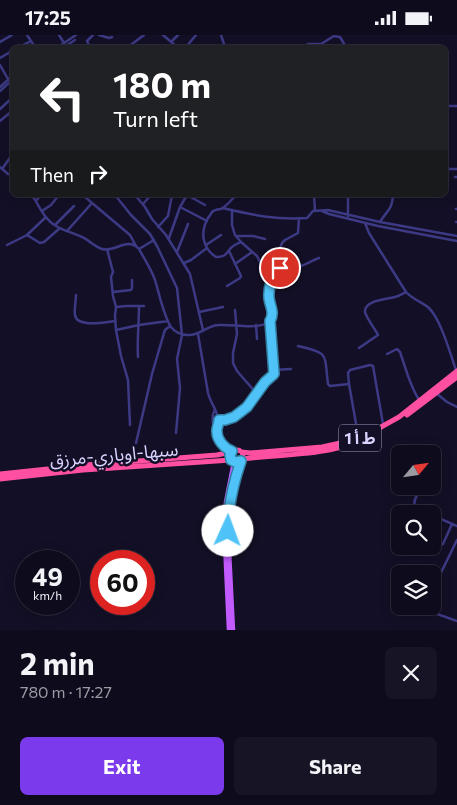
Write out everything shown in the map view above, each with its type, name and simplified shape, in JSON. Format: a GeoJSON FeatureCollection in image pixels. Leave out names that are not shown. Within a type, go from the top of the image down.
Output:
{"type":"FeatureCollection","features":[{"type":"Feature","properties":{"kind":"highway","name":"ط أ 1"},"geometry":{"type":"LineString","coordinates":[[242,452],[314,448],[365,436],[405,413],[457,371]]}},
{"type":"Feature","properties":{"kind":"highway","name":"ط أ 1"},"geometry":{"type":"LineString","coordinates":[[242,460],[323,451],[353,444],[371,437],[395,423],[457,377]]}},
{"type":"Feature","properties":{"kind":"highway"},"geometry":{"type":"LineString","coordinates":[[238,449],[242,452],[242,460],[232,461],[230,457],[232,452],[238,449]]}},
{"type":"Feature","properties":{"kind":"highway","name":"سبها-اوباري-مرزق"},"geometry":{"type":"LineString","coordinates":[[0,479],[232,452]]}},
{"type":"Feature","properties":{"kind":"highway","name":"سبها-اوباري-مرزق"},"geometry":{"type":"LineString","coordinates":[[0,474],[232,461]]}},
{"type":"Feature","properties":{"kind":"main road"},"geometry":{"type":"LineString","coordinates":[[233,630],[228,522],[231,497],[242,460]]}},
{"type":"Feature","properties":{"kind":"main road"},"geometry":{"type":"LineString","coordinates":[[229,630],[224,522],[232,461]]}},
{"type":"Feature","properties":{"kind":"street"},"geometry":{"type":"LineString","coordinates":[[0,43],[12,35]]}},
{"type":"Feature","properties":{"kind":"street"},"geometry":{"type":"LineString","coordinates":[[28,35],[34,45]]}},
{"type":"Feature","properties":{"kind":"street"},"geometry":{"type":"LineString","coordinates":[[59,35],[64,43]]}},
{"type":"Feature","properties":{"kind":"street"},"geometry":{"type":"LineString","coordinates":[[88,45],[87,41],[93,35]]}},
{"type":"Feature","properties":{"kind":"street"},"geometry":{"type":"LineString","coordinates":[[99,35],[112,37]]}},
{"type":"Feature","properties":{"kind":"street"},"geometry":{"type":"LineString","coordinates":[[130,45],[142,35]]}},
{"type":"Feature","properties":{"kind":"street"},"geometry":{"type":"LineString","coordinates":[[163,35],[175,45]]}},
{"type":"Feature","properties":{"kind":"street"},"geometry":{"type":"LineString","coordinates":[[171,42],[178,35]]}},
{"type":"Feature","properties":{"kind":"street"},"geometry":{"type":"LineString","coordinates":[[188,45],[196,35]]}},
{"type":"Feature","properties":{"kind":"street"},"geometry":{"type":"LineString","coordinates":[[306,45],[321,44],[334,36],[340,37],[345,45]]}},
{"type":"Feature","properties":{"kind":"street"},"geometry":{"type":"LineString","coordinates":[[61,45],[74,37]]}},
{"type":"Feature","properties":{"kind":"street"},"geometry":{"type":"LineString","coordinates":[[23,45],[31,41]]}},
{"type":"Feature","properties":{"kind":"street"},"geometry":{"type":"LineString","coordinates":[[0,65],[8,79],[0,89]]}},
{"type":"Feature","properties":{"kind":"street"},"geometry":{"type":"LineString","coordinates":[[0,109],[10,101]]}},
{"type":"Feature","properties":{"kind":"street"},"geometry":{"type":"LineString","coordinates":[[0,121],[10,113]]}},
{"type":"Feature","properties":{"kind":"street"},"geometry":{"type":"LineString","coordinates":[[1,168],[10,157]]}},
{"type":"Feature","properties":{"kind":"street"},"geometry":{"type":"LineString","coordinates":[[33,197],[46,217],[55,225],[83,237],[102,249],[127,244],[139,249],[152,274],[170,326],[182,335],[192,335],[215,325],[256,325],[270,321]]}},
{"type":"Feature","properties":{"kind":"street"},"geometry":{"type":"LineString","coordinates":[[36,201],[40,197]]}},
{"type":"Feature","properties":{"kind":"street"},"geometry":{"type":"LineString","coordinates":[[42,211],[57,197]]}},
{"type":"Feature","properties":{"kind":"street"},"geometry":{"type":"LineString","coordinates":[[85,197],[130,235],[136,247]]}},
{"type":"Feature","properties":{"kind":"street"},"geometry":{"type":"LineString","coordinates":[[117,197],[154,240],[177,288],[182,335],[177,359],[180,388],[176,433]]}},
{"type":"Feature","properties":{"kind":"street"},"geometry":{"type":"LineString","coordinates":[[137,197],[177,252],[191,277],[202,330]]}},
{"type":"Feature","properties":{"kind":"street"},"geometry":{"type":"LineString","coordinates":[[143,204],[149,197]]}},
{"type":"Feature","properties":{"kind":"street"},"geometry":{"type":"LineString","coordinates":[[158,227],[168,216],[172,197]]}},
{"type":"Feature","properties":{"kind":"street"},"geometry":{"type":"LineString","coordinates":[[168,239],[186,197]]}},
{"type":"Feature","properties":{"kind":"street"},"geometry":{"type":"LineString","coordinates":[[191,197],[205,205]]}},
{"type":"Feature","properties":{"kind":"street"},"geometry":{"type":"LineString","coordinates":[[234,197],[222,208],[213,211],[204,227],[204,241],[216,257],[221,257],[241,242]]}},
{"type":"Feature","properties":{"kind":"street"},"geometry":{"type":"LineString","coordinates":[[314,197],[315,211]]}},
{"type":"Feature","properties":{"kind":"street"},"geometry":{"type":"LineString","coordinates":[[348,197],[348,219]]}},
{"type":"Feature","properties":{"kind":"street"},"geometry":{"type":"LineString","coordinates":[[378,226],[381,219],[389,211],[393,197]]}},
{"type":"Feature","properties":{"kind":"street"},"geometry":{"type":"LineString","coordinates":[[67,231],[92,203]]}},
{"type":"Feature","properties":{"kind":"street"},"geometry":{"type":"LineString","coordinates":[[55,225],[74,206]]}},
{"type":"Feature","properties":{"kind":"street"},"geometry":{"type":"LineString","coordinates":[[180,207],[207,221]]}},
{"type":"Feature","properties":{"kind":"street"},"geometry":{"type":"LineString","coordinates":[[222,208],[261,217],[286,218],[308,217],[311,212],[328,209],[380,222],[457,236]]}},
{"type":"Feature","properties":{"kind":"street"},"geometry":{"type":"LineString","coordinates":[[232,210],[232,225],[236,236],[258,258],[266,274],[270,275],[282,243],[285,239],[298,233],[299,218]]}},
{"type":"Feature","properties":{"kind":"street"},"geometry":{"type":"LineString","coordinates":[[322,211],[378,226],[457,241]]}},
{"type":"Feature","properties":{"kind":"street"},"geometry":{"type":"LineString","coordinates":[[7,245],[27,235],[46,217]]}},
{"type":"Feature","properties":{"kind":"street"},"geometry":{"type":"LineString","coordinates":[[365,223],[368,233],[406,292],[428,308],[435,316],[457,371]]}},
{"type":"Feature","properties":{"kind":"street"},"geometry":{"type":"LineString","coordinates":[[177,252],[188,224]]}},
{"type":"Feature","properties":{"kind":"street"},"geometry":{"type":"LineString","coordinates":[[27,235],[40,243],[44,243],[60,228]]}},
{"type":"Feature","properties":{"kind":"street"},"geometry":{"type":"LineString","coordinates":[[184,263],[191,260],[221,235]]}},
{"type":"Feature","properties":{"kind":"street"},"geometry":{"type":"LineString","coordinates":[[236,236],[253,236],[265,239]]}},
{"type":"Feature","properties":{"kind":"street"},"geometry":{"type":"LineString","coordinates":[[139,249],[154,240]]}},
{"type":"Feature","properties":{"kind":"street"},"geometry":{"type":"LineString","coordinates":[[107,249],[113,272],[111,277],[116,307],[116,329],[128,380],[130,425]]}},
{"type":"Feature","properties":{"kind":"street"},"geometry":{"type":"LineString","coordinates":[[227,286],[240,277],[229,251]]}},
{"type":"Feature","properties":{"kind":"street"},"geometry":{"type":"LineString","coordinates":[[235,264],[252,252]]}},
{"type":"Feature","properties":{"kind":"street"},"geometry":{"type":"LineString","coordinates":[[219,420],[229,419],[249,405],[266,381],[274,376],[270,321],[273,312],[269,291],[276,273],[282,267],[302,265],[318,257]]}},
{"type":"Feature","properties":{"kind":"street"},"geometry":{"type":"LineString","coordinates":[[113,292],[131,290],[132,280]]}},
{"type":"Feature","properties":{"kind":"street"},"geometry":{"type":"LineString","coordinates":[[359,348],[378,335],[366,314],[367,306],[382,299],[406,292]]}},
{"type":"Feature","properties":{"kind":"street"},"geometry":{"type":"LineString","coordinates":[[76,295],[74,315],[78,321],[84,323],[115,321]]}},
{"type":"Feature","properties":{"kind":"street"},"geometry":{"type":"LineString","coordinates":[[138,357],[139,306]]}},
{"type":"Feature","properties":{"kind":"street"},"geometry":{"type":"LineString","coordinates":[[116,307],[144,307]]}},
{"type":"Feature","properties":{"kind":"street"},"geometry":{"type":"LineString","coordinates":[[199,312],[223,307]]}},
{"type":"Feature","properties":{"kind":"street"},"geometry":{"type":"LineString","coordinates":[[235,310],[237,334],[232,356],[234,365],[257,394]]}},
{"type":"Feature","properties":{"kind":"street"},"geometry":{"type":"LineString","coordinates":[[116,329],[168,321]]}},
{"type":"Feature","properties":{"kind":"street"},"geometry":{"type":"LineString","coordinates":[[256,325],[256,339]]}},
{"type":"Feature","properties":{"kind":"street"},"geometry":{"type":"LineString","coordinates":[[136,443],[152,374],[165,330],[170,326]]}},
{"type":"Feature","properties":{"kind":"street"},"geometry":{"type":"LineString","coordinates":[[198,333],[208,393],[219,420],[216,432]]}},
{"type":"Feature","properties":{"kind":"street"},"geometry":{"type":"LineString","coordinates":[[298,347],[316,350],[323,355],[327,383],[329,385],[332,387],[348,384]]}},
{"type":"Feature","properties":{"kind":"street"},"geometry":{"type":"LineString","coordinates":[[387,354],[397,349],[400,351],[408,377],[419,401]]}},
{"type":"Feature","properties":{"kind":"street"},"geometry":{"type":"LineString","coordinates":[[358,435],[348,384],[349,370],[373,366],[383,424]]}},
{"type":"Feature","properties":{"kind":"street"},"geometry":{"type":"LineString","coordinates":[[274,370],[291,369]]}},
{"type":"Feature","properties":{"kind":"street"},"geometry":{"type":"LineString","coordinates":[[436,393],[457,407]]}},
{"type":"Feature","properties":{"kind":"street"},"geometry":{"type":"LineString","coordinates":[[215,409],[212,419],[213,426],[223,447],[232,452]]}},
{"type":"Feature","properties":{"kind":"street"},"geometry":{"type":"LineString","coordinates":[[352,440],[401,413],[405,413]]}},
{"type":"Feature","properties":{"kind":"street"},"geometry":{"type":"LineString","coordinates":[[441,519],[457,526]]}},
{"type":"Feature","properties":{"kind":"street"},"geometry":{"type":"LineString","coordinates":[[441,544],[452,524]]}},
{"type":"Feature","properties":{"kind":"street"},"geometry":{"type":"LineString","coordinates":[[441,573],[457,540]]}},
{"type":"Feature","properties":{"kind":"street"},"geometry":{"type":"LineString","coordinates":[[438,615],[457,621]]}},
{"type":"Feature","properties":{"kind":"route"},"geometry":{"type":"LineString","coordinates":[[228,531],[228,513],[241,461],[235,462],[231,460],[230,455],[232,451],[223,447],[216,432],[219,420],[234,417],[247,407],[262,389],[265,382],[274,374],[270,321],[273,312],[269,295],[272,280],[280,268]]}}]}
